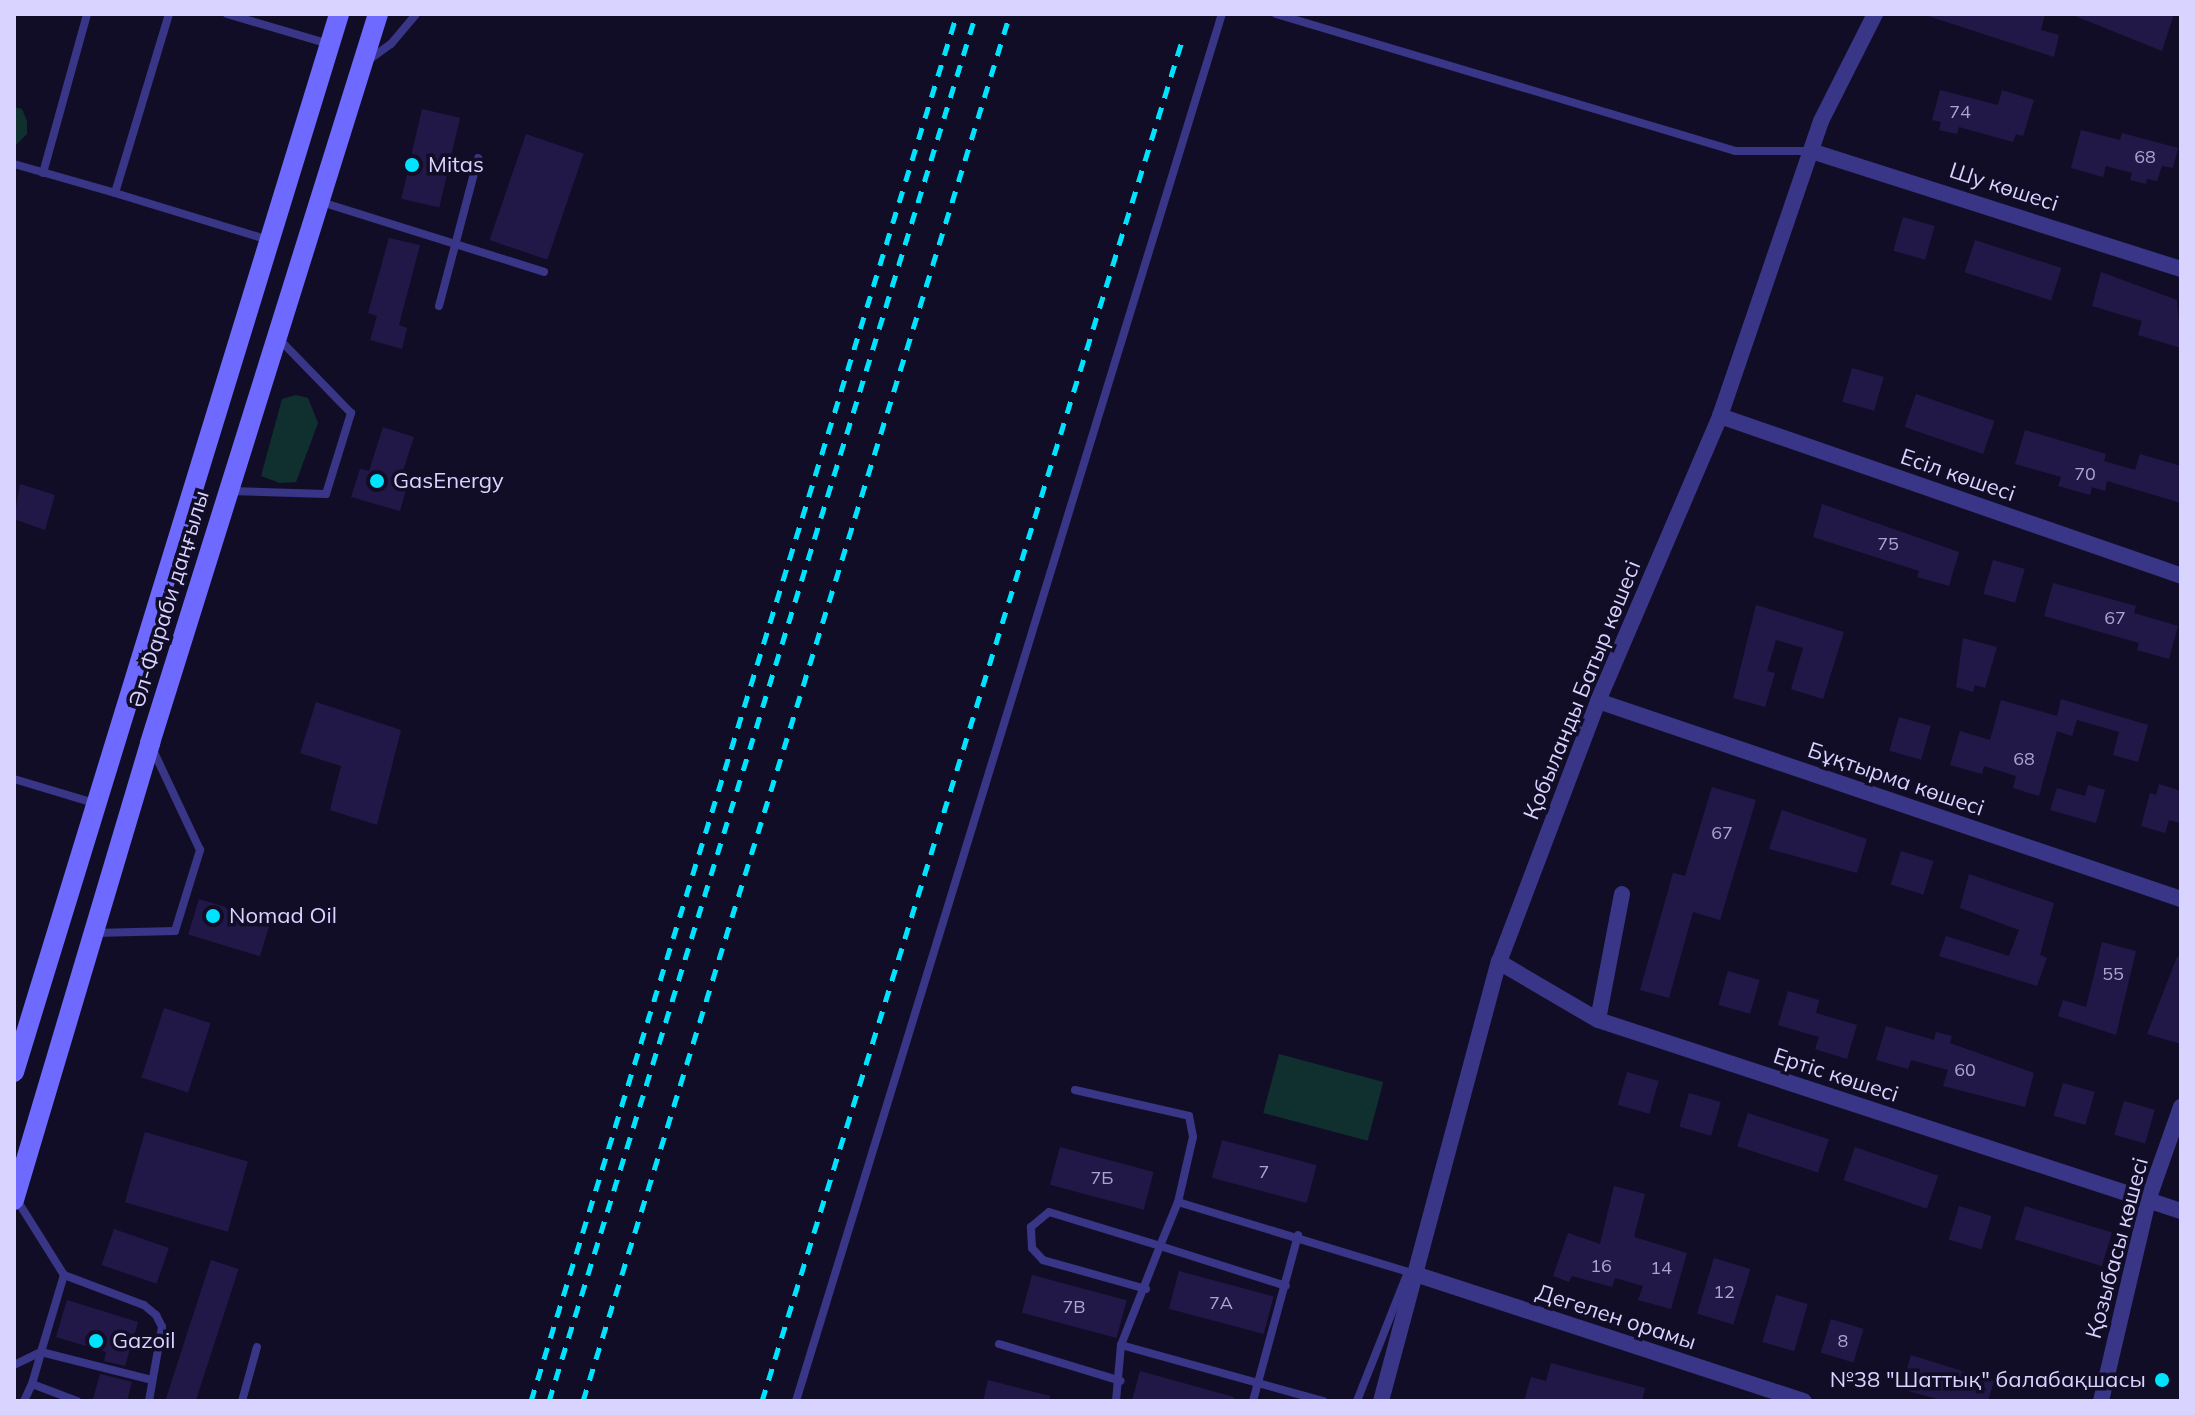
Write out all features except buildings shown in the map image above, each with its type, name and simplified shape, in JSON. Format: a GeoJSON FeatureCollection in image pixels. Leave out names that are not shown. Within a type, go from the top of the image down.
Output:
{"type":"FeatureCollection","features":[{"type":"Feature","properties":{"kind":"main road","name":"Әл-Фараби даңғылы"},"geometry":{"type":"LineString","coordinates":[[14,1072],[20,1030],[95,803],[339,14]]}},
{"type":"Feature","properties":{"kind":"main road","name":"Әл-Фараби даңғылы"},"geometry":{"type":"LineString","coordinates":[[15,1198],[150,743],[378,14]]}},
{"type":"Feature","properties":{"kind":"street","name":"Қобыланды Батыр көшесі"},"geometry":{"type":"LineString","coordinates":[[1381,1401],[1411,1273],[1499,962],[1598,701],[1720,416],[1811,151],[1846,63],[1875,14]]}},
{"type":"Feature","properties":{"kind":"street","name":"Шу көшесі"},"geometry":{"type":"LineString","coordinates":[[1811,151],[2181,269]]}},
{"type":"Feature","properties":{"kind":"street","name":"Есіл көшесі"},"geometry":{"type":"LineString","coordinates":[[1720,416],[2181,576]]}},
{"type":"Feature","properties":{"kind":"street","name":"Бұқтырма көшесі"},"geometry":{"type":"LineString","coordinates":[[1598,701],[2181,899]]}},
{"type":"Feature","properties":{"kind":"street"},"geometry":{"type":"LineString","coordinates":[[1598,1020],[1622,894]]}},
{"type":"Feature","properties":{"kind":"street","name":"Ертіс көшесі"},"geometry":{"type":"LineString","coordinates":[[1499,962],[1598,1020],[2181,1211]]}},
{"type":"Feature","properties":{"kind":"street","name":"Қозыбасы көшесі"},"geometry":{"type":"LineString","coordinates":[[2101,1401],[2148,1200],[2181,1107]]}},
{"type":"Feature","properties":{"kind":"street","name":"Дегелен орамы"},"geometry":{"type":"LineString","coordinates":[[1411,1273],[1804,1401]]}},
{"type":"Feature","properties":{"kind":"lane"},"geometry":{"type":"LineString","coordinates":[[43,173],[87,14]]}},
{"type":"Feature","properties":{"kind":"lane"},"geometry":{"type":"LineString","coordinates":[[115,193],[169,14]]}},
{"type":"Feature","properties":{"kind":"lane"},"geometry":{"type":"LineString","coordinates":[[227,14],[330,44]]}},
{"type":"Feature","properties":{"kind":"lane"},"geometry":{"type":"LineString","coordinates":[[362,64],[391,44],[416,14]]}},
{"type":"Feature","properties":{"kind":"lane"},"geometry":{"type":"LineString","coordinates":[[796,1401],[1222,14]]}},
{"type":"Feature","properties":{"kind":"lane"},"geometry":{"type":"LineString","coordinates":[[1276,14],[1735,151],[1811,151]]}},
{"type":"Feature","properties":{"kind":"lane"},"geometry":{"type":"LineString","coordinates":[[439,306],[478,158]]}},
{"type":"Feature","properties":{"kind":"lane"},"geometry":{"type":"LineString","coordinates":[[14,164],[271,240]]}},
{"type":"Feature","properties":{"kind":"lane"},"geometry":{"type":"LineString","coordinates":[[317,201],[544,272]]}},
{"type":"Feature","properties":{"kind":"lane"},"geometry":{"type":"LineString","coordinates":[[228,491],[326,494],[351,413],[276,336]]}},
{"type":"Feature","properties":{"kind":"lane"},"geometry":{"type":"LineString","coordinates":[[93,933],[175,931],[200,850],[150,743]]}},
{"type":"Feature","properties":{"kind":"lane"},"geometry":{"type":"LineString","coordinates":[[14,779],[95,803]]}},
{"type":"Feature","properties":{"kind":"lane"},"geometry":{"type":"LineString","coordinates":[[1075,1090],[1189,1116],[1193,1137],[1178,1202],[1146,1289],[1121,1345],[1121,1381],[1116,1401]]}},
{"type":"Feature","properties":{"kind":"lane"},"geometry":{"type":"LineString","coordinates":[[15,1198],[64,1275],[144,1305],[156,1315],[162,1327],[149,1401]]}},
{"type":"Feature","properties":{"kind":"lane"},"geometry":{"type":"LineString","coordinates":[[1178,1202],[1298,1235],[1411,1273],[1357,1401]]}},
{"type":"Feature","properties":{"kind":"lane"},"geometry":{"type":"LineString","coordinates":[[1146,1289],[1043,1260],[1032,1248],[1031,1227],[1049,1212],[1286,1286]]}},
{"type":"Feature","properties":{"kind":"lane"},"geometry":{"type":"LineString","coordinates":[[1253,1401],[1298,1235]]}},
{"type":"Feature","properties":{"kind":"lane"},"geometry":{"type":"LineString","coordinates":[[24,1401],[32,1384],[64,1275]]}},
{"type":"Feature","properties":{"kind":"lane"},"geometry":{"type":"LineString","coordinates":[[999,1344],[1121,1381]]}},
{"type":"Feature","properties":{"kind":"lane"},"geometry":{"type":"LineString","coordinates":[[1121,1345],[1323,1401]]}},
{"type":"Feature","properties":{"kind":"lane"},"geometry":{"type":"LineString","coordinates":[[242,1401],[257,1347]]}},
{"type":"Feature","properties":{"kind":"lane"},"geometry":{"type":"LineString","coordinates":[[14,1365],[41,1352],[152,1380]]}},
{"type":"Feature","properties":{"kind":"lane"},"geometry":{"type":"LineString","coordinates":[[32,1384],[77,1401]]}},
{"type":"Feature","properties":{"kind":"green space"},"geometry":{"type":"Polygon","coordinates":[[[14,107],[22,109],[27,121],[27,134],[14,147],[14,107]]]}},
{"type":"Feature","properties":{"kind":"green space"},"geometry":{"type":"Polygon","coordinates":[[[296,395],[308,398],[318,423],[296,482],[280,483],[261,476],[282,399],[296,395]]]}},
{"type":"Feature","properties":{"kind":"green space"},"geometry":{"type":"Polygon","coordinates":[[[1279,1054],[1383,1082],[1368,1141],[1263,1113],[1279,1054]]]}},
{"type":"Feature","properties":{"kind":"railway"},"geometry":{"type":"LineString","coordinates":[[531,1401],[957,14]]}},
{"type":"Feature","properties":{"kind":"railway"},"geometry":{"type":"LineString","coordinates":[[549,1401],[976,14]]}},
{"type":"Feature","properties":{"kind":"railway"},"geometry":{"type":"LineString","coordinates":[[583,1401],[1010,14]]}},
{"type":"Feature","properties":{"kind":"railway"},"geometry":{"type":"LineString","coordinates":[[762,1401],[1183,38]]}},
{"type":"Feature","properties":{"kind":"place","name":"Mitas"},"geometry":{"type":"Point","coordinates":[412,165]}},
{"type":"Feature","properties":{"kind":"place","name":"GasEnergy"},"geometry":{"type":"Point","coordinates":[377,481]}},
{"type":"Feature","properties":{"kind":"place","name":"Nomad Oil"},"geometry":{"type":"Point","coordinates":[213,916]}},
{"type":"Feature","properties":{"kind":"place","name":"Gazoil"},"geometry":{"type":"Point","coordinates":[96,1341]}},
{"type":"Feature","properties":{"kind":"place","name":"№38 \"Шаттық\" балабақшасы"},"geometry":{"type":"Point","coordinates":[2162,1380]}}]}
